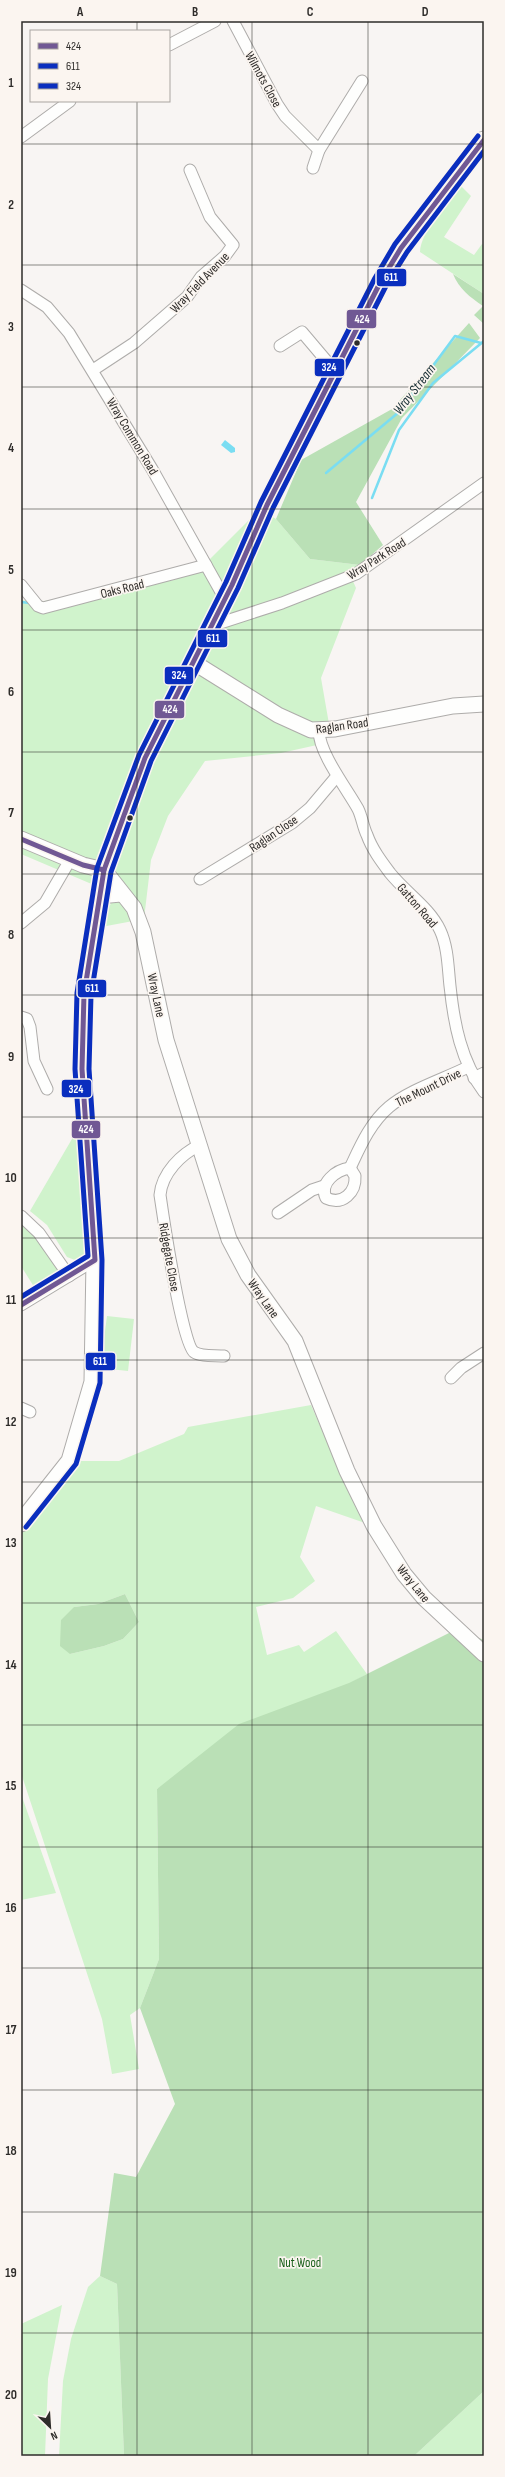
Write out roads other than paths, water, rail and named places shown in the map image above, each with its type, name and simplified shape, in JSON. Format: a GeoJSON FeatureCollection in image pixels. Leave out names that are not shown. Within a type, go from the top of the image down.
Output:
{"type":"FeatureCollection","features":[{"type":"Feature","properties":{"kind":"main road"},"geometry":{"type":"LineString","coordinates":[[21,1523],[70,1462],[93,1382],[95,1260],[82,1069],[84,994],[104,870],[139,770],[225,599],[267,505],[335,371],[401,248],[484,140]]}},
{"type":"Feature","properties":{"kind":"street"},"geometry":{"type":"LineString","coordinates":[[170,44],[215,21]]}},
{"type":"Feature","properties":{"kind":"street","name":"Wilmots Close"},"geometry":{"type":"LineString","coordinates":[[233,21],[277,104],[285,116],[319,150]]}},
{"type":"Feature","properties":{"kind":"street"},"geometry":{"type":"LineString","coordinates":[[313,168],[319,150],[362,81]]}},
{"type":"Feature","properties":{"kind":"street"},"geometry":{"type":"LineString","coordinates":[[21,137],[69,102]]}},
{"type":"Feature","properties":{"kind":"street","name":"Wray Field Avenue"},"geometry":{"type":"LineString","coordinates":[[93,370],[134,343],[187,297],[201,277],[225,256],[233,245],[210,217],[190,170]]}},
{"type":"Feature","properties":{"kind":"street","name":"Wray Common Road"},"geometry":{"type":"LineString","coordinates":[[21,290],[47,307],[69,333],[93,370],[225,599]]}},
{"type":"Feature","properties":{"kind":"street"},"geometry":{"type":"LineString","coordinates":[[280,346],[302,332],[335,371]]}},
{"type":"Feature","properties":{"kind":"street","name":"Wray Park Road"},"geometry":{"type":"LineString","coordinates":[[211,626],[282,603],[356,574],[484,483]]}},
{"type":"Feature","properties":{"kind":"street","name":"Oaks Road"},"geometry":{"type":"LineString","coordinates":[[21,585],[38,606],[46,608],[206,565]]}},
{"type":"Feature","properties":{"kind":"street","name":"Raglan Road"},"geometry":{"type":"LineString","coordinates":[[194,662],[278,715],[304,728],[319,731],[453,706],[484,704]]}},
{"type":"Feature","properties":{"kind":"street","name":"Gatton Road"},"geometry":{"type":"LineString","coordinates":[[319,731],[320,740],[337,776],[358,811],[367,836],[381,862],[404,889],[430,914],[440,930],[447,951],[452,1007],[462,1048],[468,1067],[479,1076],[484,1092]]}},
{"type":"Feature","properties":{"kind":"street","name":"Raglan Close"},"geometry":{"type":"LineString","coordinates":[[200,879],[292,823],[310,808],[337,776]]}},
{"type":"Feature","properties":{"kind":"street"},"geometry":{"type":"LineString","coordinates":[[21,839],[83,865],[104,870]]}},
{"type":"Feature","properties":{"kind":"street"},"geometry":{"type":"LineString","coordinates":[[21,923],[45,903],[70,860]]}},
{"type":"Feature","properties":{"kind":"street","name":"Wray Lane"},"geometry":{"type":"LineString","coordinates":[[104,870],[129,899],[143,932],[166,1040],[229,1239],[248,1275],[296,1341],[347,1471],[374,1526],[404,1574],[424,1598],[484,1654]]}},
{"type":"Feature","properties":{"kind":"street"},"geometry":{"type":"LineString","coordinates":[[99,898],[121,896],[129,899]]}},
{"type":"Feature","properties":{"kind":"street"},"geometry":{"type":"LineString","coordinates":[[21,1017],[27,1019],[30,1027],[34,1061],[47,1089]]}},
{"type":"Feature","properties":{"kind":"street","name":"The Mount Drive"},"geometry":{"type":"LineString","coordinates":[[350,1168],[376,1120],[389,1107],[399,1100],[468,1067]]}},
{"type":"Feature","properties":{"kind":"street","name":"Ridgegate Close"},"geometry":{"type":"LineString","coordinates":[[200,1145],[177,1160],[163,1182],[160,1195],[180,1308],[189,1344],[193,1351],[199,1354],[224,1356]]}},
{"type":"Feature","properties":{"kind":"street"},"geometry":{"type":"LineString","coordinates":[[278,1213],[312,1190],[324,1186],[340,1171],[350,1168],[354,1172],[356,1182],[354,1189],[346,1198],[336,1201],[326,1198],[324,1186]]}},
{"type":"Feature","properties":{"kind":"street"},"geometry":{"type":"LineString","coordinates":[[21,1216],[39,1233],[69,1276]]}},
{"type":"Feature","properties":{"kind":"street"},"geometry":{"type":"LineString","coordinates":[[21,1306],[95,1260]]}},
{"type":"Feature","properties":{"kind":"street"},"geometry":{"type":"LineString","coordinates":[[451,1378],[461,1368],[484,1353]]}},
{"type":"Feature","properties":{"kind":"water"},"geometry":{"type":"Polygon","coordinates":[[[225,440],[235,448],[235,452],[231,453],[221,445],[225,440]]]}},
{"type":"Feature","properties":{"kind":"waterway","name":"Wray Stream"},"geometry":{"type":"LineString","coordinates":[[326,473],[399,412],[455,336],[481,343]]}},
{"type":"Feature","properties":{"kind":"waterway"},"geometry":{"type":"LineString","coordinates":[[372,498],[399,430],[433,383],[484,341]]}},
{"type":"Feature","properties":{"kind":"waterway"},"geometry":{"type":"LineString","coordinates":[[21,602],[30,603]]}},
{"type":"Feature","properties":{"kind":"park label","name":"Nut Wood"},"geometry":{"type":"Point","coordinates":[300,2262]}}]}
